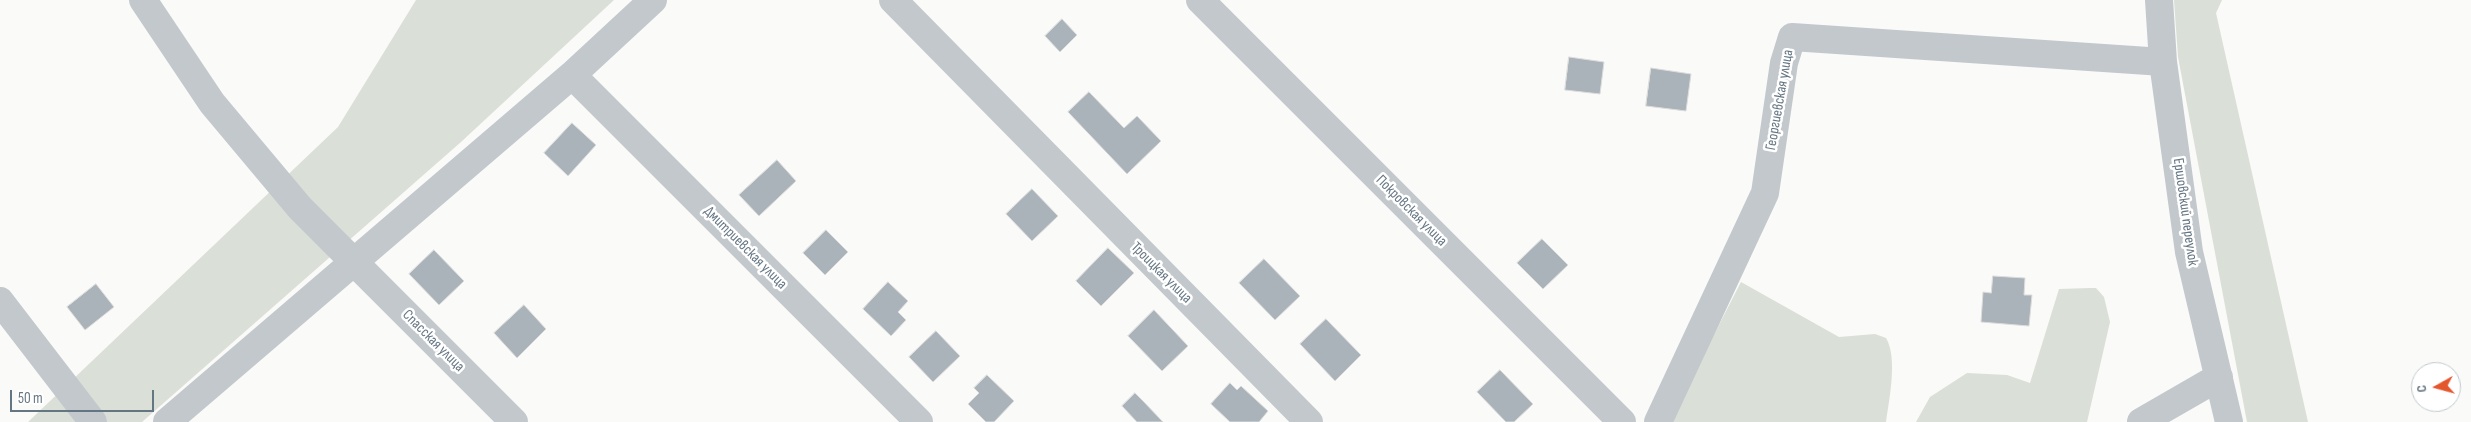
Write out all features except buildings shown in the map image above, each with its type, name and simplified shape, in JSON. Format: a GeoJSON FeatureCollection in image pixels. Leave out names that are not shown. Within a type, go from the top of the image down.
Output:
{"type":"FeatureCollection","features":[{"type":"Feature","properties":{"kind":"street","name":"Спасская улица"},"geometry":{"type":"LineString","coordinates":[[143,0],[212,104],[300,208],[514,422]]}},
{"type":"Feature","properties":{"kind":"street"},"geometry":{"type":"LineString","coordinates":[[167,422],[572,75],[653,0]]}},
{"type":"Feature","properties":{"kind":"street","name":"Троицкая улица"},"geometry":{"type":"LineString","coordinates":[[893,0],[1012,123],[1309,422]]}},
{"type":"Feature","properties":{"kind":"street","name":"Покровская улица"},"geometry":{"type":"LineString","coordinates":[[1200,0],[1622,422]]}},
{"type":"Feature","properties":{"kind":"street","name":"Ершовский переулок"},"geometry":{"type":"LineString","coordinates":[[2159,0],[2163,62],[2189,252],[2229,422]]}},
{"type":"Feature","properties":{"kind":"street","name":"Георгиевская улица"},"geometry":{"type":"LineString","coordinates":[[1658,422],[1765,193],[1784,63],[1792,37],[2163,62]]}},
{"type":"Feature","properties":{"kind":"street","name":"Дмитриевская улица"},"geometry":{"type":"LineString","coordinates":[[572,75],[919,422]]}},
{"type":"Feature","properties":{"kind":"street"},"geometry":{"type":"LineString","coordinates":[[0,301],[93,422]]}},
{"type":"Feature","properties":{"kind":"street"},"geometry":{"type":"LineString","coordinates":[[2141,422],[2218,377]]}},
{"type":"Feature","properties":{"kind":"shaded area"},"geometry":{"type":"Polygon","coordinates":[[[416,0],[614,0],[461,142],[142,422],[28,422],[338,127],[416,0]]]}},
{"type":"Feature","properties":{"kind":"shaded area"},"geometry":{"type":"Polygon","coordinates":[[[2174,0],[2222,0],[2216,13],[2308,422],[2247,422],[2178,57],[2174,0]]]}},
{"type":"Feature","properties":{"kind":"shaded area"},"geometry":{"type":"Polygon","coordinates":[[[1741,282],[1839,337],[1875,334],[1886,338],[1890,346],[1892,368],[1886,422],[1669,422],[1741,282]]]}},
{"type":"Feature","properties":{"kind":"shaded area"},"geometry":{"type":"Polygon","coordinates":[[[2096,288],[2104,297],[2110,322],[2087,422],[1916,422],[1930,397],[1967,373],[2007,375],[2030,383],[2059,289],[2096,288]]]}}]}
